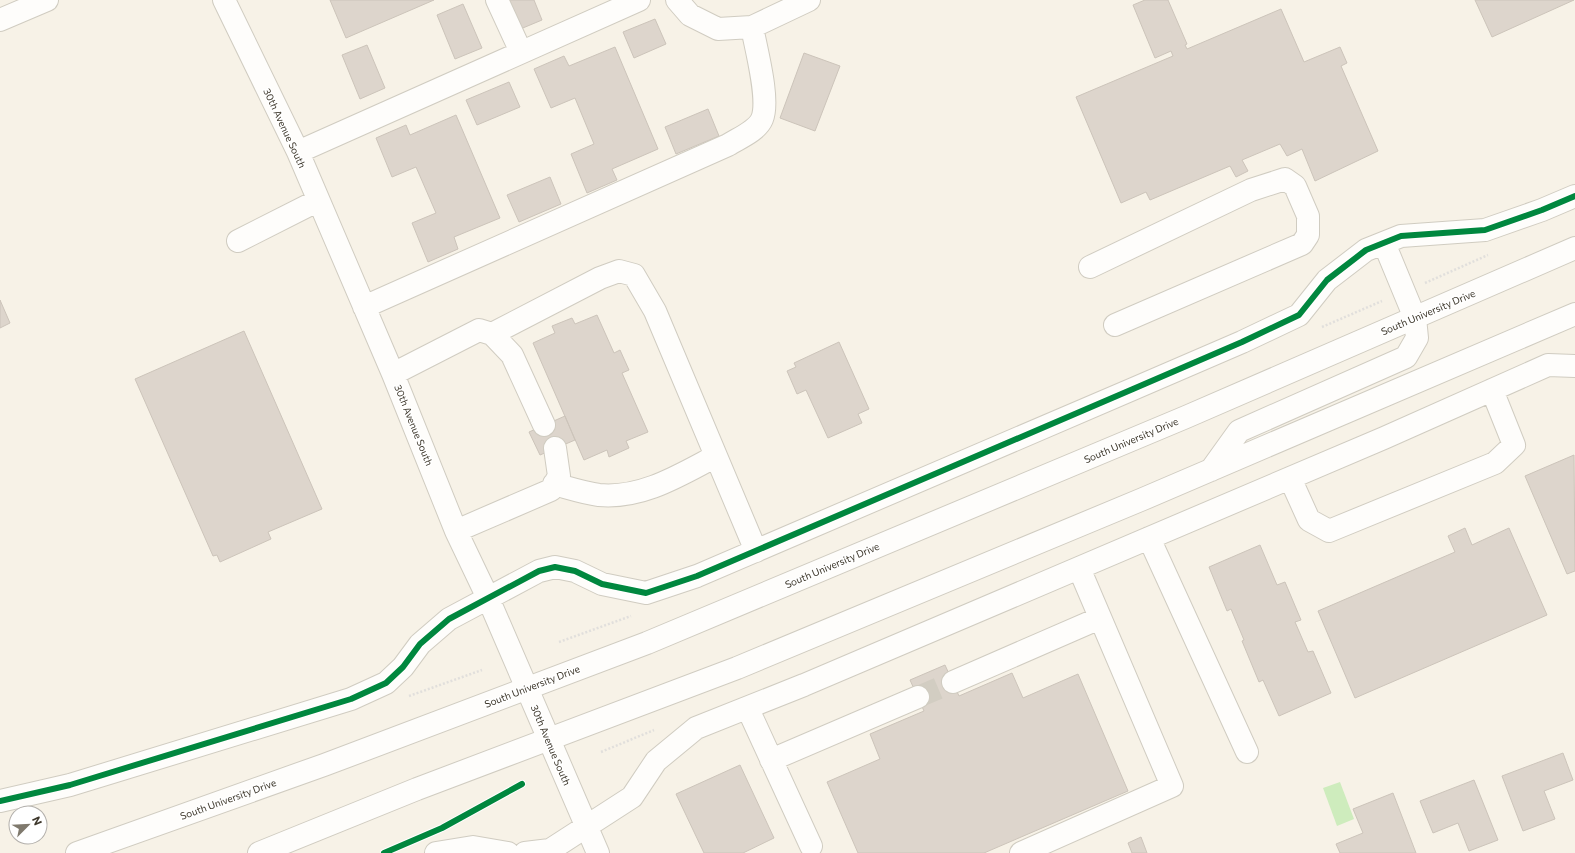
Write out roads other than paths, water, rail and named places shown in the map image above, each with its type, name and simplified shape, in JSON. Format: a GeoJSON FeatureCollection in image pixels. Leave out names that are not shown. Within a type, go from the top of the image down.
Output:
{"type":"FeatureCollection","features":[{"type":"Feature","properties":{"kind":"street"},"geometry":{"type":"LineString","coordinates":[[0,20],[47,0]]}},
{"type":"Feature","properties":{"kind":"street","name":"30th Avenue South"},"geometry":{"type":"LineString","coordinates":[[224,0],[298,152],[317,201],[393,374],[456,531],[488,598],[585,826],[598,853]]}},
{"type":"Feature","properties":{"kind":"street"},"geometry":{"type":"LineString","coordinates":[[497,0],[521,52]]}},
{"type":"Feature","properties":{"kind":"street"},"geometry":{"type":"LineString","coordinates":[[298,152],[639,0]]}},
{"type":"Feature","properties":{"kind":"street"},"geometry":{"type":"LineString","coordinates":[[677,0],[690,15],[718,29],[752,27],[809,0]]}},
{"type":"Feature","properties":{"kind":"street"},"geometry":{"type":"LineString","coordinates":[[364,307],[728,145],[749,133],[762,120],[766,103],[752,27]]}},
{"type":"Feature","properties":{"kind":"street"},"geometry":{"type":"LineString","coordinates":[[1090,267],[1251,190],[1285,179],[1295,186],[1308,216],[1308,235],[1302,244],[1115,325]]}},
{"type":"Feature","properties":{"kind":"street"},"geometry":{"type":"LineString","coordinates":[[0,801],[70,785],[351,699],[386,683],[403,667],[420,644],[446,622],[539,571],[555,567],[575,571],[602,584],[646,593],[697,576],[1141,386],[1242,342],[1299,315],[1327,280],[1366,250],[1401,236],[1485,230],[1542,210],[1575,196]]}},
{"type":"Feature","properties":{"kind":"street"},"geometry":{"type":"LineString","coordinates":[[238,241],[317,201]]}},
{"type":"Feature","properties":{"kind":"street"},"geometry":{"type":"LineString","coordinates":[[1210,470],[1239,431],[1406,357],[1417,338],[1415,318],[1384,243]]}},
{"type":"Feature","properties":{"kind":"street","name":"South University Drive"},"geometry":{"type":"LineString","coordinates":[[77,853],[324,764],[655,640],[1186,417],[1575,248]]}},
{"type":"Feature","properties":{"kind":"street"},"geometry":{"type":"LineString","coordinates":[[492,334],[600,278],[619,271],[634,275],[655,311],[756,551]]}},
{"type":"Feature","properties":{"kind":"street"},"geometry":{"type":"LineString","coordinates":[[259,853],[417,789],[737,668],[1210,470],[1575,314]]}},
{"type":"Feature","properties":{"kind":"street"},"geometry":{"type":"LineString","coordinates":[[393,374],[479,330],[492,334],[512,356],[544,425]]}},
{"type":"Feature","properties":{"kind":"street"},"geometry":{"type":"LineString","coordinates":[[525,853],[550,850],[632,797],[656,761],[696,728],[748,709],[1079,568],[1290,478],[1548,365],[1575,366]]}},
{"type":"Feature","properties":{"kind":"street"},"geometry":{"type":"LineString","coordinates":[[1290,478],[1309,520],[1329,531],[1495,463],[1514,445],[1492,390]]}},
{"type":"Feature","properties":{"kind":"street"},"geometry":{"type":"LineString","coordinates":[[456,531],[551,490],[559,476],[555,448]]}},
{"type":"Feature","properties":{"kind":"street"},"geometry":{"type":"LineString","coordinates":[[554,484],[599,495],[624,494],[660,485],[716,456]]}},
{"type":"Feature","properties":{"kind":"street"},"geometry":{"type":"LineString","coordinates":[[1149,538],[1247,752]]}},
{"type":"Feature","properties":{"kind":"street"},"geometry":{"type":"LineString","coordinates":[[1021,853],[1172,786],[1079,568]]}},
{"type":"Feature","properties":{"kind":"street"},"geometry":{"type":"LineString","coordinates":[[953,682],[1100,618]]}},
{"type":"Feature","properties":{"kind":"street"},"geometry":{"type":"LineString","coordinates":[[771,760],[918,697]]}},
{"type":"Feature","properties":{"kind":"street"},"geometry":{"type":"LineString","coordinates":[[748,709],[811,846]]}},
{"type":"Feature","properties":{"kind":"street"},"geometry":{"type":"LineString","coordinates":[[436,853],[473,847],[508,853]]}},
{"type":"Feature","properties":{"kind":"tunnel"},"geometry":{"type":"LineString","coordinates":[[918,697],[953,682]]}}]}
